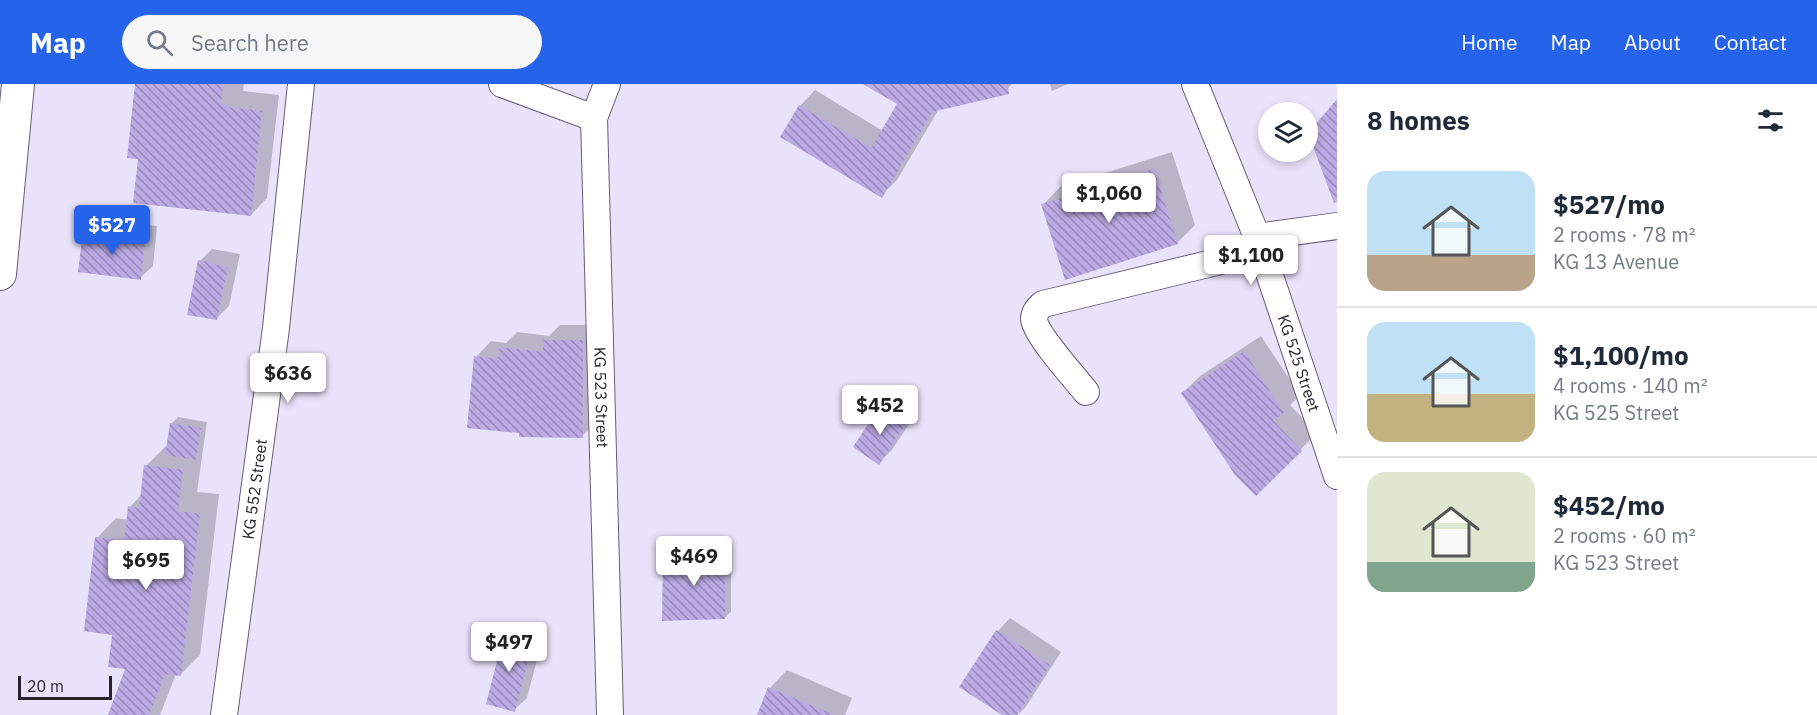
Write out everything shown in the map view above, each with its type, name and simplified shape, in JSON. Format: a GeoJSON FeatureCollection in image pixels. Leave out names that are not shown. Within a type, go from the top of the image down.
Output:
{"type":"FeatureCollection","features":[{"type":"Feature","properties":{"kind":"street"},"geometry":{"type":"LineString","coordinates":[[0,274],[18,84]]}},
{"type":"Feature","properties":{"kind":"street","name":"KG 552 Street"},"geometry":{"type":"LineString","coordinates":[[224,715],[276,328],[301,84]]}},
{"type":"Feature","properties":{"kind":"street"},"geometry":{"type":"LineString","coordinates":[[502,84],[594,118]]}},
{"type":"Feature","properties":{"kind":"street","name":"KG 523 Street"},"geometry":{"type":"LineString","coordinates":[[607,84],[594,118],[610,715]]}},
{"type":"Feature","properties":{"kind":"street","name":"KG 525 Street"},"geometry":{"type":"LineString","coordinates":[[1195,84],[1260,244],[1337,476]]}},
{"type":"Feature","properties":{"kind":"street"},"geometry":{"type":"LineString","coordinates":[[1086,392],[1039,333],[1034,320],[1036,310],[1043,304],[1260,244],[1337,226]]}},
{"type":"Feature","properties":{"kind":"building"},"geometry":{"type":"Polygon","coordinates":[[[135,84],[223,84],[221,104],[227,107],[262,111],[251,216],[133,203],[138,159],[127,158],[135,84]]]}},
{"type":"Feature","properties":{"kind":"building"},"geometry":{"type":"Polygon","coordinates":[[[863,84],[1008,84],[1009,94],[932,112],[882,198],[780,137],[799,105],[871,148],[897,104],[863,84]]]}},
{"type":"Feature","properties":{"kind":"building"},"geometry":{"type":"Polygon","coordinates":[[[1337,99],[1337,202],[1334,203],[1318,160],[1318,121],[1337,99]]]}},
{"type":"Feature","properties":{"kind":"building"},"geometry":{"type":"Polygon","coordinates":[[[1154,169],[1178,244],[1065,280],[1041,204],[1154,169]]]}},
{"type":"Feature","properties":{"kind":"building"},"geometry":{"type":"Polygon","coordinates":[[[83,231],[145,239],[141,280],[78,272],[83,231]]]}},
{"type":"Feature","properties":{"kind":"building"},"geometry":{"type":"Polygon","coordinates":[[[198,260],[228,267],[217,320],[187,315],[198,260]]]}},
{"type":"Feature","properties":{"kind":"building"},"geometry":{"type":"Polygon","coordinates":[[[543,340],[583,340],[583,438],[519,437],[519,433],[467,428],[474,356],[498,359],[500,347],[543,352],[543,340]]]}},
{"type":"Feature","properties":{"kind":"building"},"geometry":{"type":"Polygon","coordinates":[[[1244,351],[1284,413],[1273,420],[1302,451],[1256,496],[1235,475],[1181,393],[1244,351]]]}},
{"type":"Feature","properties":{"kind":"building"},"geometry":{"type":"Polygon","coordinates":[[[880,406],[906,424],[879,465],[853,447],[880,406]]]}},
{"type":"Feature","properties":{"kind":"building"},"geometry":{"type":"Polygon","coordinates":[[[170,423],[201,428],[196,460],[165,455],[170,423]]]}},
{"type":"Feature","properties":{"kind":"building"},"geometry":{"type":"Polygon","coordinates":[[[144,465],[183,470],[178,511],[200,514],[181,676],[165,674],[149,715],[108,715],[125,669],[108,667],[112,635],[84,631],[95,537],[124,541],[128,506],[139,508],[144,465]]]}},
{"type":"Feature","properties":{"kind":"building"},"geometry":{"type":"Polygon","coordinates":[[[663,553],[725,553],[725,619],[662,621],[663,553]]]}},
{"type":"Feature","properties":{"kind":"building"},"geometry":{"type":"Polygon","coordinates":[[[996,630],[1050,665],[1017,715],[1002,715],[959,687],[996,630]]]}},
{"type":"Feature","properties":{"kind":"building"},"geometry":{"type":"Polygon","coordinates":[[[504,634],[533,642],[515,712],[486,704],[504,634]]]}},
{"type":"Feature","properties":{"kind":"building"},"geometry":{"type":"Polygon","coordinates":[[[768,687],[834,715],[757,715],[768,687]]]}}]}
